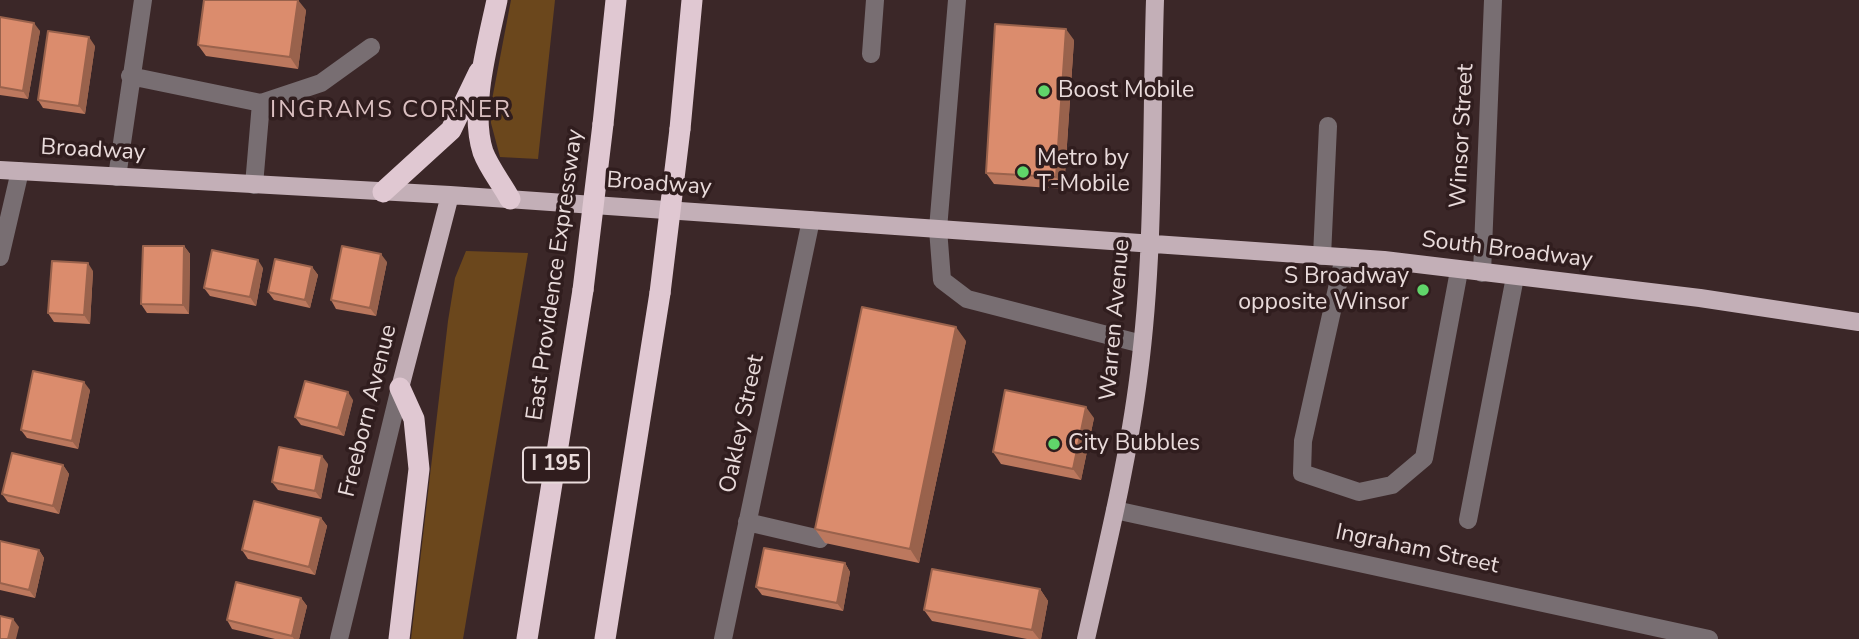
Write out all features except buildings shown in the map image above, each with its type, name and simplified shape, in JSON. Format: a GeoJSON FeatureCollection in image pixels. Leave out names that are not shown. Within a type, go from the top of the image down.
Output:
{"type":"FeatureCollection","features":[{"type":"Feature","properties":{"kind":"highway"},"geometry":{"type":"LineString","coordinates":[[497,0],[485,60],[479,123],[484,152],[510,200]]}},
{"type":"Feature","properties":{"kind":"highway","name":"East Providence Expressway"},"geometry":{"type":"LineString","coordinates":[[527,639],[583,290],[616,0]]}},
{"type":"Feature","properties":{"kind":"highway"},"geometry":{"type":"LineString","coordinates":[[605,639],[660,293],[681,130],[692,0]]}},
{"type":"Feature","properties":{"kind":"highway"},"geometry":{"type":"LineString","coordinates":[[383,192],[451,130],[485,60]]}},
{"type":"Feature","properties":{"kind":"highway"},"geometry":{"type":"LineString","coordinates":[[399,639],[419,469],[414,419],[400,388]]}},
{"type":"Feature","properties":{"kind":"main road","name":"Warren Avenue"},"geometry":{"type":"LineString","coordinates":[[1086,639],[1115,509],[1142,344],[1155,0]]}},
{"type":"Feature","properties":{"kind":"main road","name":"Broadway"},"geometry":{"type":"LineString","coordinates":[[0,170],[450,195],[1147,243]]}},
{"type":"Feature","properties":{"kind":"main road","name":"Freeborn Avenue"},"geometry":{"type":"LineString","coordinates":[[400,388],[450,195]]}},
{"type":"Feature","properties":{"kind":"main road","name":"South Broadway"},"geometry":{"type":"LineString","coordinates":[[1147,243],[1344,257],[1700,298],[1859,322]]}},
{"type":"Feature","properties":{"kind":"street"},"geometry":{"type":"LineString","coordinates":[[117,177],[143,0]]}},
{"type":"Feature","properties":{"kind":"street"},"geometry":{"type":"LineString","coordinates":[[871,54],[875,0]]}},
{"type":"Feature","properties":{"kind":"street"},"geometry":{"type":"LineString","coordinates":[[957,0],[938,229],[942,280],[967,299],[1142,344]]}},
{"type":"Feature","properties":{"kind":"street","name":"Winsor Street"},"geometry":{"type":"LineString","coordinates":[[1482,274],[1493,0]]}},
{"type":"Feature","properties":{"kind":"street"},"geometry":{"type":"LineString","coordinates":[[130,76],[261,103],[321,83],[371,47]]}},
{"type":"Feature","properties":{"kind":"street"},"geometry":{"type":"LineString","coordinates":[[254,185],[261,103]]}},
{"type":"Feature","properties":{"kind":"street"},"geometry":{"type":"LineString","coordinates":[[1322,256],[1328,126]]}},
{"type":"Feature","properties":{"kind":"street"},"geometry":{"type":"LineString","coordinates":[[0,257],[20,171]]}},
{"type":"Feature","properties":{"kind":"street","name":"Oakley Street"},"geometry":{"type":"LineString","coordinates":[[723,639],[811,220]]}},
{"type":"Feature","properties":{"kind":"street"},"geometry":{"type":"LineString","coordinates":[[1344,257],[1303,441],[1302,473],[1359,492],[1392,485],[1424,458],[1459,271]]}},
{"type":"Feature","properties":{"kind":"street"},"geometry":{"type":"LineString","coordinates":[[1468,520],[1515,277]]}},
{"type":"Feature","properties":{"kind":"street","name":"Freeborn Avenue"},"geometry":{"type":"LineString","coordinates":[[339,639],[400,388]]}},
{"type":"Feature","properties":{"kind":"street","name":"Ingraham Street"},"geometry":{"type":"LineString","coordinates":[[1115,509],[1709,639]]}},
{"type":"Feature","properties":{"kind":"street"},"geometry":{"type":"LineString","coordinates":[[747,522],[820,540]]}},
{"type":"Feature","properties":{"kind":"shaded area"},"geometry":{"type":"Polygon","coordinates":[[[511,0],[555,0],[538,159],[500,157],[491,123],[491,105],[511,0]]]}},
{"type":"Feature","properties":{"kind":"shaded area"},"geometry":{"type":"Polygon","coordinates":[[[466,251],[528,253],[463,639],[411,639],[448,321],[455,278],[466,251]]]}},
{"type":"Feature","properties":{"kind":"place","name":"Boost Mobile"},"geometry":{"type":"Point","coordinates":[1044,91]}},
{"type":"Feature","properties":{"kind":"place","name":"Metro by T-Mobile"},"geometry":{"type":"Point","coordinates":[1023,172]}},
{"type":"Feature","properties":{"kind":"place","name":"S Broadway opposite Winsor"},"geometry":{"type":"Point","coordinates":[1423,290]}},
{"type":"Feature","properties":{"kind":"place","name":"City Bubbles"},"geometry":{"type":"Point","coordinates":[1054,444]}},
{"type":"Feature","properties":{"kind":"district","name":"INGRAMS CORNER"},"geometry":{"type":"Point","coordinates":[391,111]}}]}
